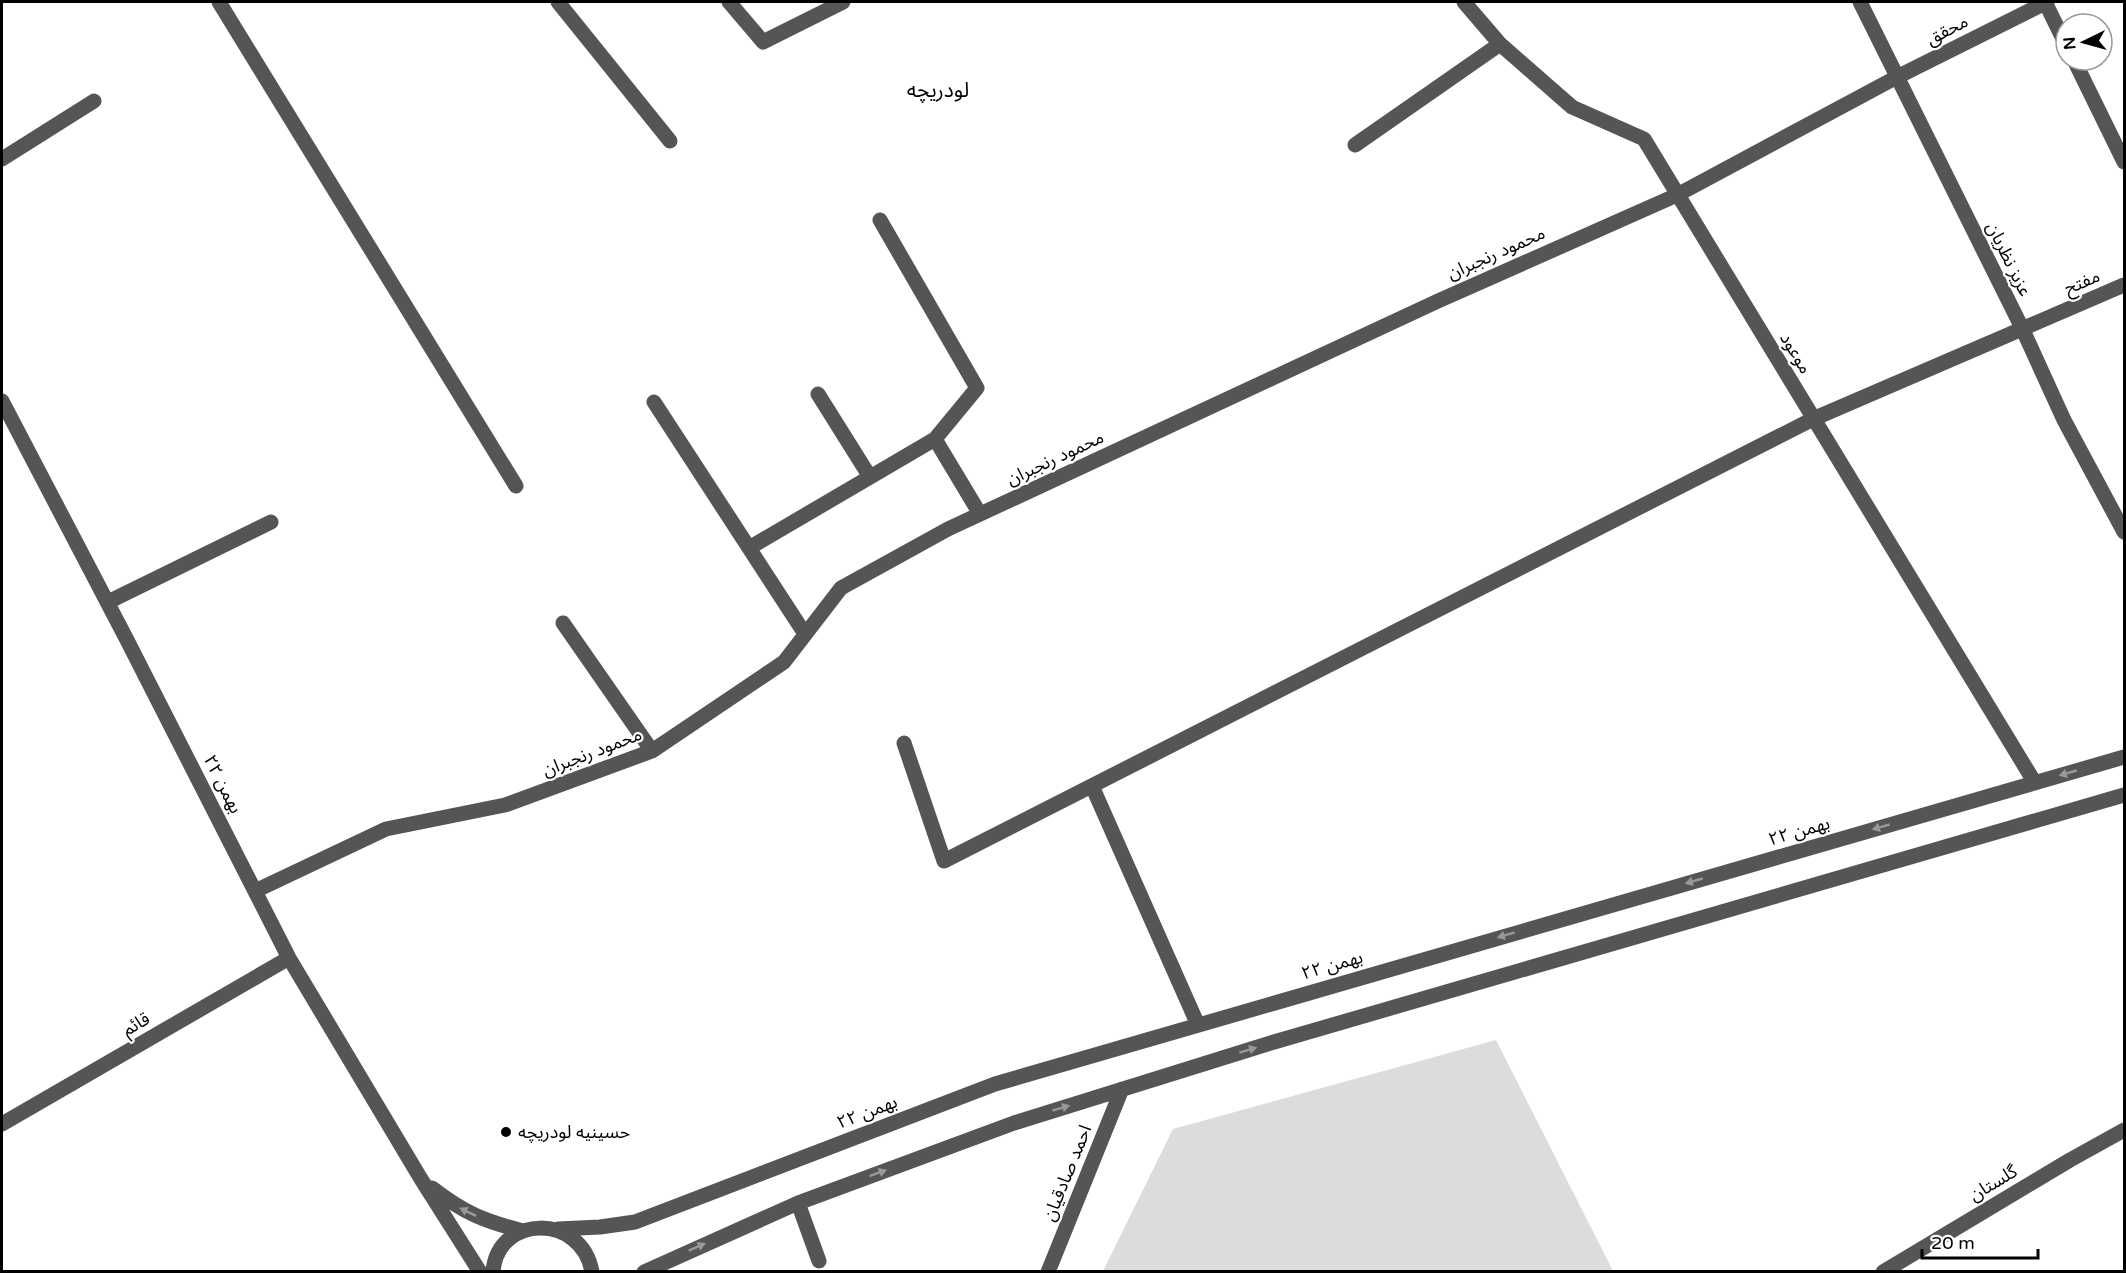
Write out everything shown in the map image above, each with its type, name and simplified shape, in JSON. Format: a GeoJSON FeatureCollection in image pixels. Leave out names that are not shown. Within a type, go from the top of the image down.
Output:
{"type":"FeatureCollection","features":[{"type":"Feature","properties":{"kind":"street"},"geometry":{"type":"LineString","coordinates":[[219,2],[516,486]]}},
{"type":"Feature","properties":{"kind":"street"},"geometry":{"type":"LineString","coordinates":[[558,2],[670,141]]}},
{"type":"Feature","properties":{"kind":"street"},"geometry":{"type":"LineString","coordinates":[[729,2],[763,42],[843,2]]}},
{"type":"Feature","properties":{"kind":"street","name":"موعود"},"geometry":{"type":"LineString","coordinates":[[1464,2],[1500,44],[1572,106],[1644,139],[2035,783]]}},
{"type":"Feature","properties":{"kind":"street","name":"عزیز نظریان"},"geometry":{"type":"LineString","coordinates":[[1860,2],[2022,328],[2064,420],[2124,532]]}},
{"type":"Feature","properties":{"kind":"street"},"geometry":{"type":"LineString","coordinates":[[2046,2],[2054,19]]}},
{"type":"Feature","properties":{"kind":"street","name":"محقق"},"geometry":{"type":"LineString","coordinates":[[1898,78],[2046,2]]}},
{"type":"Feature","properties":{"kind":"street"},"geometry":{"type":"LineString","coordinates":[[1355,145],[1500,44]]}},
{"type":"Feature","properties":{"kind":"street"},"geometry":{"type":"LineString","coordinates":[[2080,72],[2124,162]]}},
{"type":"Feature","properties":{"kind":"street","name":"محمود رنجبران"},"geometry":{"type":"LineString","coordinates":[[255,891],[386,830],[505,806],[652,751],[784,662],[841,588],[948,529],[1438,301],[1677,195],[1898,78]]}},
{"type":"Feature","properties":{"kind":"street"},"geometry":{"type":"LineString","coordinates":[[2,159],[94,101]]}},
{"type":"Feature","properties":{"kind":"street"},"geometry":{"type":"LineString","coordinates":[[749,548],[935,439],[977,388],[880,220]]}},
{"type":"Feature","properties":{"kind":"street","name":"مفتح"},"geometry":{"type":"LineString","coordinates":[[904,743],[944,861],[1813,419],[2124,285]]}},
{"type":"Feature","properties":{"kind":"street"},"geometry":{"type":"LineString","coordinates":[[818,394],[870,477]]}},
{"type":"Feature","properties":{"kind":"street","name":"۲۲ بهمن"},"geometry":{"type":"LineString","coordinates":[[2,401],[108,602],[289,958],[421,1179],[480,1272]]}},
{"type":"Feature","properties":{"kind":"street"},"geometry":{"type":"LineString","coordinates":[[654,402],[805,634]]}},
{"type":"Feature","properties":{"kind":"street"},"geometry":{"type":"LineString","coordinates":[[935,439],[980,514]]}},
{"type":"Feature","properties":{"kind":"street"},"geometry":{"type":"LineString","coordinates":[[108,602],[271,522]]}},
{"type":"Feature","properties":{"kind":"street"},"geometry":{"type":"LineString","coordinates":[[563,623],[652,751]]}},
{"type":"Feature","properties":{"kind":"street","name":"۲۲ بهمن"},"geometry":{"type":"LineString","coordinates":[[421,1179],[455,1206],[489,1222],[523,1231],[535,1228],[600,1227],[635,1222],[996,1084],[2124,757]]}},
{"type":"Feature","properties":{"kind":"street"},"geometry":{"type":"LineString","coordinates":[[1092,786],[1198,1025]]}},
{"type":"Feature","properties":{"kind":"street"},"geometry":{"type":"LineString","coordinates":[[644,1272],[798,1203],[1014,1123],[1274,1042],[2124,795]]}},
{"type":"Feature","properties":{"kind":"street","name":"قائم"},"geometry":{"type":"LineString","coordinates":[[2,1124],[289,958]]}},
{"type":"Feature","properties":{"kind":"street","name":"احمد صادقیان"},"geometry":{"type":"LineString","coordinates":[[1047,1272],[1122,1089]]}},
{"type":"Feature","properties":{"kind":"street","name":"گلستان"},"geometry":{"type":"LineString","coordinates":[[1883,1272],[2124,1130]]}},
{"type":"Feature","properties":{"kind":"street"},"geometry":{"type":"LineString","coordinates":[[798,1203],[819,1261]]}},
{"type":"Feature","properties":{"kind":"street"},"geometry":{"type":"LineString","coordinates":[[558,1229],[572,1236],[584,1248],[591,1262],[592,1272]]}},
{"type":"Feature","properties":{"kind":"street"},"geometry":{"type":"LineString","coordinates":[[493,1272],[499,1251],[510,1239],[523,1231]]}},
{"type":"Feature","properties":{"kind":"shaded area"},"geometry":{"type":"Polygon","coordinates":[[[1496,1040],[1613,1271],[1103,1271],[1173,1129],[1496,1040]]]}},
{"type":"Feature","properties":{"kind":"place","name":"حسینیه لودریچه"},"geometry":{"type":"Point","coordinates":[506,1132]}},
{"type":"Feature","properties":{"kind":"district","name":"لودریچه"},"geometry":{"type":"Point","coordinates":[938,90]}}]}
